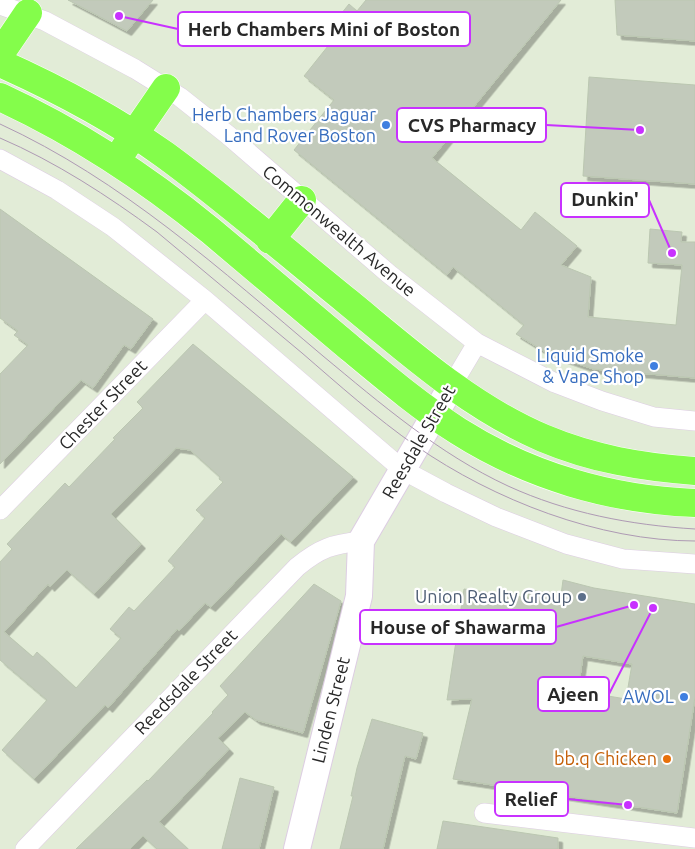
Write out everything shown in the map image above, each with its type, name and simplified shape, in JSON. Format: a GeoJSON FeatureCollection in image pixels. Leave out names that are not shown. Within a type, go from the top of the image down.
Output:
{"type":"FeatureCollection","features":[{"type":"Feature","properties":{"kind":"main road"},"geometry":{"type":"LineString","coordinates":[[0,54],[28,13]]}},
{"type":"Feature","properties":{"kind":"main road"},"geometry":{"type":"LineString","coordinates":[[0,63],[69,96],[134,134],[165,156],[452,385],[497,415],[543,438],[583,452],[635,466],[695,471]]}},
{"type":"Feature","properties":{"kind":"main road"},"geometry":{"type":"LineString","coordinates":[[116,161],[166,88]]}},
{"type":"Feature","properties":{"kind":"main road"},"geometry":{"type":"LineString","coordinates":[[0,97],[70,132],[116,161],[210,230],[371,365],[458,432],[499,454],[570,483],[625,496],[695,504]]}},
{"type":"Feature","properties":{"kind":"main road"},"geometry":{"type":"LineString","coordinates":[[270,240],[302,200]]}},
{"type":"Feature","properties":{"kind":"street","name":"Commonwealth Avenue"},"geometry":{"type":"LineString","coordinates":[[0,5],[28,13],[135,68],[166,88],[228,135],[389,274],[477,343],[555,383],[602,402],[654,417],[695,420]]}},
{"type":"Feature","properties":{"kind":"street"},"geometry":{"type":"LineString","coordinates":[[3,166],[56,190],[113,227],[205,300],[403,470],[446,494],[496,517],[566,544],[623,559],[695,564]]}},
{"type":"Feature","properties":{"kind":"street","name":"Chester Street"},"geometry":{"type":"LineString","coordinates":[[0,510],[205,300]]}},
{"type":"Feature","properties":{"kind":"street","name":"Reesdale Street"},"geometry":{"type":"LineString","coordinates":[[362,541],[477,343]]}},
{"type":"Feature","properties":{"kind":"street","name":"Reedsdale Street"},"geometry":{"type":"LineString","coordinates":[[25,849],[297,567],[314,552],[335,544],[362,541]]}},
{"type":"Feature","properties":{"kind":"street","name":"Linden Street"},"geometry":{"type":"LineString","coordinates":[[297,849],[359,596],[362,541]]}},
{"type":"Feature","properties":{"kind":"street"},"geometry":{"type":"LineString","coordinates":[[484,813],[695,838]]}},
{"type":"Feature","properties":{"kind":"building"},"geometry":{"type":"Polygon","coordinates":[[[68,0],[153,0],[127,31],[68,0]]]}},
{"type":"Feature","properties":{"kind":"building","name":"Herb Chambers Jaguar Land Rover Boston"},"geometry":{"type":"Polygon","coordinates":[[[366,0],[561,0],[432,158],[521,230],[535,212],[577,246],[561,265],[591,277],[588,317],[676,325],[682,265],[648,263],[650,229],[682,232],[681,242],[695,242],[695,378],[593,369],[547,353],[516,334],[524,325],[453,267],[447,275],[294,150],[334,100],[304,76],[328,46],[314,34],[327,19],[333,24],[349,4],[357,11],[366,0]]]}},
{"type":"Feature","properties":{"kind":"building"},"geometry":{"type":"Polygon","coordinates":[[[615,0],[695,0],[695,41],[617,35],[615,0]]]}},
{"type":"Feature","properties":{"kind":"building"},"geometry":{"type":"Polygon","coordinates":[[[589,77],[695,85],[695,184],[583,176],[589,77]]]}},
{"type":"Feature","properties":{"kind":"building"},"geometry":{"type":"Polygon","coordinates":[[[0,209],[153,319],[131,349],[124,345],[93,388],[81,380],[0,464],[0,374],[28,345],[14,335],[18,331],[0,318],[0,209]]]}},
{"type":"Feature","properties":{"kind":"building"},"geometry":{"type":"Polygon","coordinates":[[[193,344],[353,477],[291,542],[281,534],[211,607],[205,603],[179,631],[177,629],[108,708],[105,705],[34,779],[2,750],[47,700],[0,660],[0,562],[12,549],[7,544],[65,483],[69,487],[143,408],[137,402],[193,344]],[[176,448],[111,514],[141,544],[94,594],[67,570],[50,587],[48,584],[4,632],[33,657],[37,652],[76,688],[121,638],[110,629],[129,607],[134,611],[175,567],[168,561],[205,518],[196,510],[223,482],[219,479],[220,477],[190,450],[176,448]]]}},
{"type":"Feature","properties":{"kind":"building"},"geometry":{"type":"Polygon","coordinates":[[[563,580],[594,588],[695,604],[695,697],[677,813],[453,779],[472,699],[447,700],[464,589],[528,598],[529,590],[561,595],[563,580]],[[583,656],[578,691],[626,699],[632,664],[583,656]]]}},
{"type":"Feature","properties":{"kind":"building"},"geometry":{"type":"Polygon","coordinates":[[[314,584],[341,601],[303,733],[256,720],[245,712],[218,738],[229,749],[159,822],[188,849],[157,849],[143,836],[130,849],[76,849],[148,781],[213,713],[228,695],[220,686],[314,584]]]}},
{"type":"Feature","properties":{"kind":"building"},"geometry":{"type":"Polygon","coordinates":[[[372,719],[423,733],[416,759],[405,756],[383,849],[340,849],[353,796],[351,796],[357,768],[372,719]]]}},
{"type":"Feature","properties":{"kind":"building"},"geometry":{"type":"Polygon","coordinates":[[[240,778],[274,787],[259,849],[222,849],[240,778]]]}},
{"type":"Feature","properties":{"kind":"building"},"geometry":{"type":"Polygon","coordinates":[[[443,821],[558,838],[558,849],[437,849],[443,821]]]}},
{"type":"Feature","properties":{"kind":"tram line"},"geometry":{"type":"LineString","coordinates":[[0,124],[45,147],[129,199],[247,291],[389,410],[458,459],[508,486],[553,504],[623,521],[695,529]]}},
{"type":"Feature","properties":{"kind":"tram line"},"geometry":{"type":"LineString","coordinates":[[0,138],[21,147],[81,180],[157,232],[372,413],[446,466],[513,500],[585,525],[622,534],[695,541]]}},
{"type":"Feature","properties":{"kind":"place","name":"Herb Chambers Mini of Boston"},"geometry":{"type":"Point","coordinates":[119,16]}},
{"type":"Feature","properties":{"kind":"place","name":"Herb Chambers Jaguar Land Rover Boston"},"geometry":{"type":"Point","coordinates":[386,125]}},
{"type":"Feature","properties":{"kind":"place","name":"CVS Pharmacy"},"geometry":{"type":"Point","coordinates":[640,130]}},
{"type":"Feature","properties":{"kind":"place","name":"Dunkin'"},"geometry":{"type":"Point","coordinates":[672,253]}},
{"type":"Feature","properties":{"kind":"place","name":"Liquid Smoke & Vape Shop"},"geometry":{"type":"Point","coordinates":[654,366]}},
{"type":"Feature","properties":{"kind":"place","name":"Union Realty Group"},"geometry":{"type":"Point","coordinates":[582,597]}},
{"type":"Feature","properties":{"kind":"place","name":"House of Shawarma"},"geometry":{"type":"Point","coordinates":[634,605]}},
{"type":"Feature","properties":{"kind":"place","name":"Ajeen"},"geometry":{"type":"Point","coordinates":[653,608]}},
{"type":"Feature","properties":{"kind":"place","name":"AWOL"},"geometry":{"type":"Point","coordinates":[684,697]}},
{"type":"Feature","properties":{"kind":"place","name":"bb.q Chicken"},"geometry":{"type":"Point","coordinates":[667,759]}},
{"type":"Feature","properties":{"kind":"place","name":"Relief"},"geometry":{"type":"Point","coordinates":[628,805]}}]}
